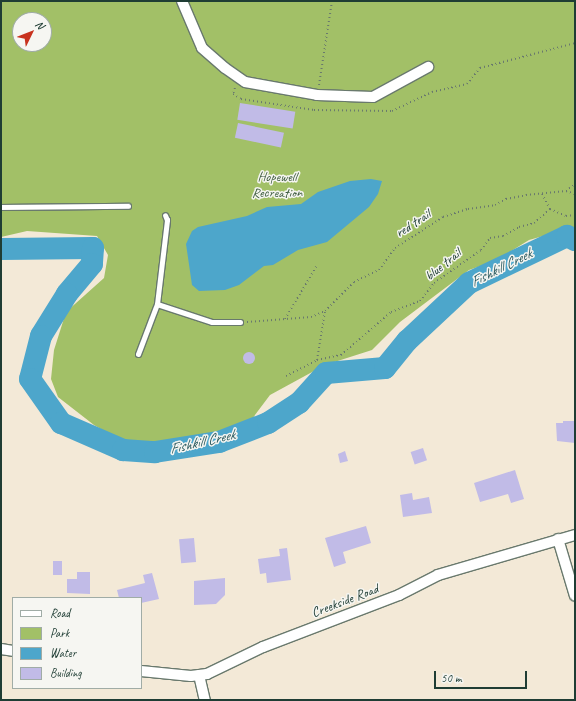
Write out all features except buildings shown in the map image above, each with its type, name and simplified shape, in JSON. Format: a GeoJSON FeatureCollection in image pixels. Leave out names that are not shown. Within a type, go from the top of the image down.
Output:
{"type":"FeatureCollection","features":[{"type":"Feature","properties":{"kind":"street"},"geometry":{"type":"LineString","coordinates":[[182,1],[202,48],[224,68],[245,82],[317,95],[374,98],[428,67]]}},
{"type":"Feature","properties":{"kind":"street","name":"Creekside Road"},"geometry":{"type":"LineString","coordinates":[[142,671],[199,675],[264,647],[399,596],[438,575],[575,534]]}},
{"type":"Feature","properties":{"kind":"street"},"geometry":{"type":"LineString","coordinates":[[558,539],[575,596]]}},
{"type":"Feature","properties":{"kind":"street"},"geometry":{"type":"LineString","coordinates":[[1,649],[12,651]]}},
{"type":"Feature","properties":{"kind":"street"},"geometry":{"type":"LineString","coordinates":[[199,675],[205,700]]}},
{"type":"Feature","properties":{"kind":"lane"},"geometry":{"type":"LineString","coordinates":[[1,207],[128,206]]}},
{"type":"Feature","properties":{"kind":"lane"},"geometry":{"type":"LineString","coordinates":[[138,354],[157,304],[167,220],[165,214]]}},
{"type":"Feature","properties":{"kind":"lane"},"geometry":{"type":"LineString","coordinates":[[157,304],[212,322],[240,322]]}},
{"type":"Feature","properties":{"kind":"path"},"geometry":{"type":"LineString","coordinates":[[318,87],[332,1]]}},
{"type":"Feature","properties":{"kind":"path"},"geometry":{"type":"LineString","coordinates":[[566,191],[575,184]]}},
{"type":"Feature","properties":{"kind":"path","name":"red trail"},"geometry":{"type":"LineString","coordinates":[[240,322],[311,317],[325,310],[354,282],[379,270],[395,248],[443,217],[468,209],[496,205],[506,199],[566,191],[575,194]]}},
{"type":"Feature","properties":{"kind":"path"},"geometry":{"type":"LineString","coordinates":[[542,194],[550,209],[566,216],[575,215]]}},
{"type":"Feature","properties":{"kind":"path","name":"blue trail"},"geometry":{"type":"LineString","coordinates":[[286,376],[317,360],[341,355],[391,312],[420,301],[434,283],[481,250],[490,238],[504,236],[518,227],[534,223],[550,209]]}},
{"type":"Feature","properties":{"kind":"path"},"geometry":{"type":"LineString","coordinates":[[285,319],[316,267]]}},
{"type":"Feature","properties":{"kind":"path"},"geometry":{"type":"LineString","coordinates":[[317,360],[325,310]]}},
{"type":"Feature","properties":{"kind":"green space","name":"Hopewell Recreation"},"geometry":{"type":"Polygon","coordinates":[[[1,1],[575,1],[575,227],[529,240],[495,261],[469,270],[400,322],[372,350],[325,365],[270,395],[243,431],[187,441],[130,446],[94,425],[58,397],[51,379],[54,350],[66,312],[104,278],[108,255],[97,236],[27,231],[1,237],[1,1]]]}},
{"type":"Feature","properties":{"kind":"water"},"geometry":{"type":"Polygon","coordinates":[[[371,179],[382,181],[378,194],[369,207],[327,242],[298,250],[273,265],[264,266],[239,285],[225,290],[199,291],[192,285],[186,244],[192,231],[198,227],[247,216],[267,207],[301,204],[318,192],[350,181],[371,179]]]}},
{"type":"Feature","properties":{"kind":"waterway","name":"Fishkill Creek"},"geometry":{"type":"LineString","coordinates":[[1,249],[93,248],[92,264],[67,294],[41,336],[30,379],[61,423],[123,450],[155,452],[219,442],[268,423],[299,403],[326,373],[385,368],[407,341],[469,283],[567,236],[575,240]]}}]}
